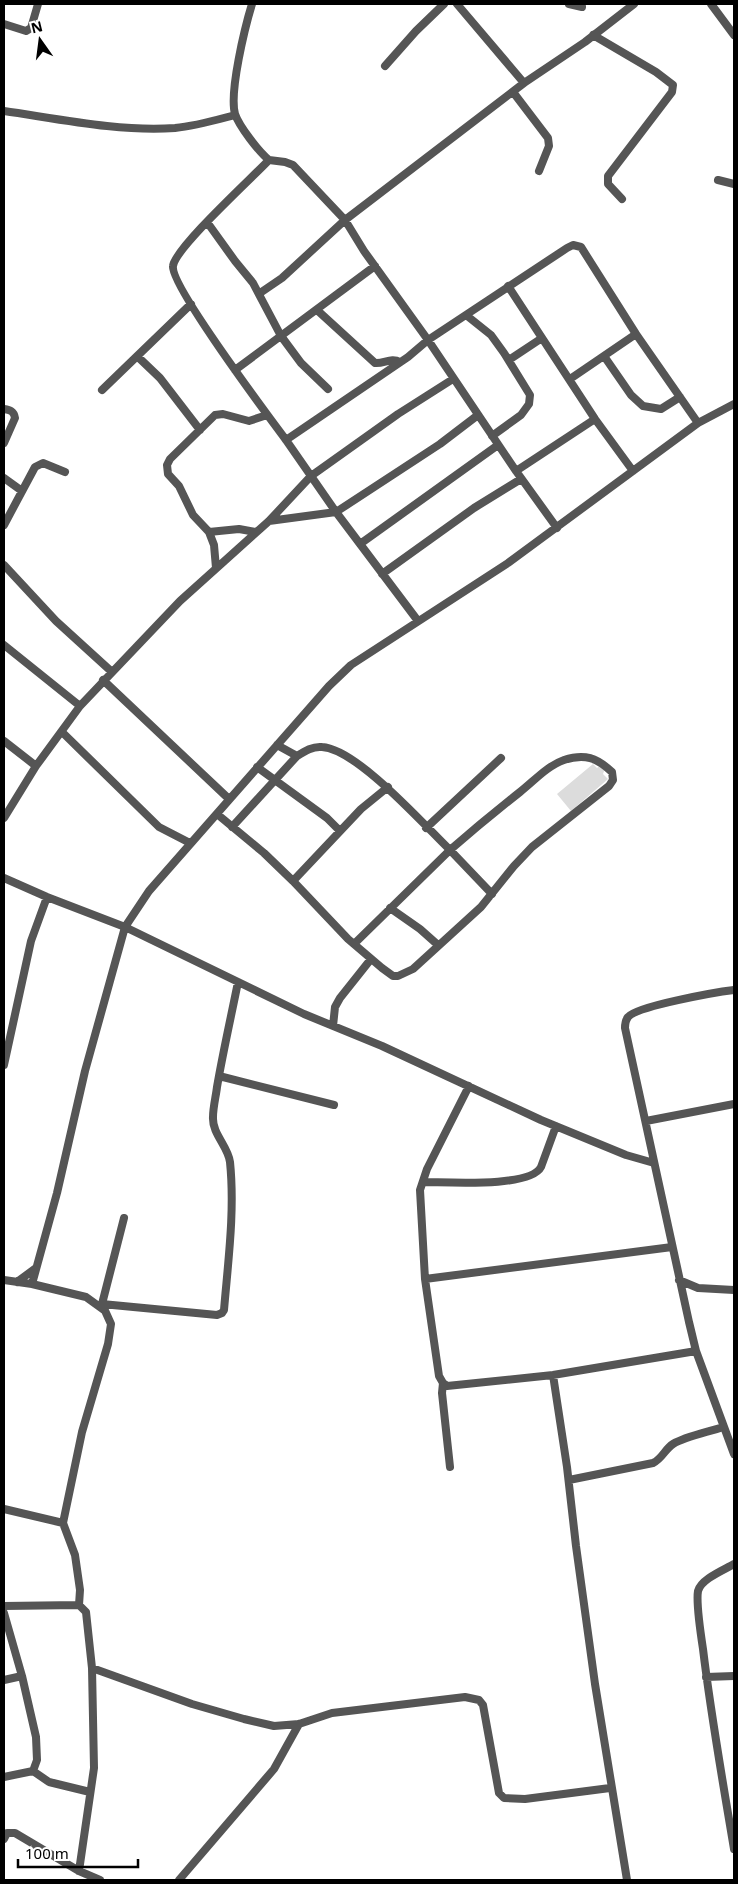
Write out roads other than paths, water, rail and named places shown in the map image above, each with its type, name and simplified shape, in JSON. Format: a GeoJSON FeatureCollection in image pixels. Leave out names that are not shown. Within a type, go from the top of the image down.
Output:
{"type":"FeatureCollection","features":[{"type":"Feature","properties":{"kind":"street"},"geometry":{"type":"LineString","coordinates":[[4,24],[26,31],[29,30],[38,4]]}},
{"type":"Feature","properties":{"kind":"street"},"geometry":{"type":"LineString","coordinates":[[252,4],[246,23],[238,66],[233,101],[235,115],[263,155],[269,160],[285,162],[293,166],[345,220],[521,479],[557,528]]}},
{"type":"Feature","properties":{"kind":"street"},"geometry":{"type":"LineString","coordinates":[[385,66],[416,31],[444,4]]}},
{"type":"Feature","properties":{"kind":"street"},"geometry":{"type":"LineString","coordinates":[[569,4],[582,7]]}},
{"type":"Feature","properties":{"kind":"street"},"geometry":{"type":"LineString","coordinates":[[260,293],[282,278],[345,220],[524,83],[634,4]]}},
{"type":"Feature","properties":{"kind":"street"},"geometry":{"type":"LineString","coordinates":[[711,4],[734,34]]}},
{"type":"Feature","properties":{"kind":"street"},"geometry":{"type":"LineString","coordinates":[[460,5],[524,83]]}},
{"type":"Feature","properties":{"kind":"street"},"geometry":{"type":"LineString","coordinates":[[593,35],[656,72],[674,85],[672,92],[608,176],[608,184],[622,198]]}},
{"type":"Feature","properties":{"kind":"street"},"geometry":{"type":"LineString","coordinates":[[513,92],[548,138],[549,146],[539,170]]}},
{"type":"Feature","properties":{"kind":"street"},"geometry":{"type":"LineString","coordinates":[[4,112],[96,125],[151,128],[176,128],[211,122],[235,115]]}},
{"type":"Feature","properties":{"kind":"street"},"geometry":{"type":"LineString","coordinates":[[269,160],[208,222],[178,256],[173,265],[174,275],[235,370],[336,512],[418,620]]}},
{"type":"Feature","properties":{"kind":"street"},"geometry":{"type":"LineString","coordinates":[[718,180],[734,184]]}},
{"type":"Feature","properties":{"kind":"street"},"geometry":{"type":"LineString","coordinates":[[208,222],[260,293],[281,336],[301,363],[328,389]]}},
{"type":"Feature","properties":{"kind":"street"},"geometry":{"type":"LineString","coordinates":[[286,440],[400,362],[428,340],[573,245],[581,247],[636,334],[698,423]]}},
{"type":"Feature","properties":{"kind":"street"},"geometry":{"type":"LineString","coordinates":[[235,370],[375,266]]}},
{"type":"Feature","properties":{"kind":"street"},"geometry":{"type":"LineString","coordinates":[[508,286],[595,419],[633,471]]}},
{"type":"Feature","properties":{"kind":"street"},"geometry":{"type":"LineString","coordinates":[[102,390],[191,304]]}},
{"type":"Feature","properties":{"kind":"street"},"geometry":{"type":"LineString","coordinates":[[317,310],[375,363],[391,360],[400,362]]}},
{"type":"Feature","properties":{"kind":"street"},"geometry":{"type":"LineString","coordinates":[[466,315],[491,335],[530,395],[528,404],[521,414],[492,436]]}},
{"type":"Feature","properties":{"kind":"street"},"geometry":{"type":"LineString","coordinates":[[570,380],[636,334]]}},
{"type":"Feature","properties":{"kind":"street"},"geometry":{"type":"LineString","coordinates":[[509,360],[542,338]]}},
{"type":"Feature","properties":{"kind":"street"},"geometry":{"type":"LineString","coordinates":[[137,356],[160,378],[200,430]]}},
{"type":"Feature","properties":{"kind":"street"},"geometry":{"type":"LineString","coordinates":[[604,356],[631,395],[643,406],[661,409],[680,397]]}},
{"type":"Feature","properties":{"kind":"street"},"geometry":{"type":"LineString","coordinates":[[4,818],[7,805],[80,706],[180,601],[268,521],[311,476],[398,414],[453,379]]}},
{"type":"Feature","properties":{"kind":"street"},"geometry":{"type":"LineString","coordinates":[[32,1284],[57,1193],[85,1071],[125,927],[149,891],[329,686],[351,665],[508,563],[698,423],[734,404]]}},
{"type":"Feature","properties":{"kind":"street"},"geometry":{"type":"LineString","coordinates":[[4,409],[10,410],[15,418],[4,443]]}},
{"type":"Feature","properties":{"kind":"street"},"geometry":{"type":"LineString","coordinates":[[216,568],[214,545],[209,532],[193,515],[179,486],[168,474],[167,465],[215,415],[222,414],[249,421],[267,415]]}},
{"type":"Feature","properties":{"kind":"street"},"geometry":{"type":"LineString","coordinates":[[268,521],[336,512],[440,444],[478,415]]}},
{"type":"Feature","properties":{"kind":"street"},"geometry":{"type":"LineString","coordinates":[[516,471],[595,419]]}},
{"type":"Feature","properties":{"kind":"street"},"geometry":{"type":"LineString","coordinates":[[360,544],[498,445]]}},
{"type":"Feature","properties":{"kind":"street"},"geometry":{"type":"LineString","coordinates":[[4,525],[34,467],[43,463],[65,472]]}},
{"type":"Feature","properties":{"kind":"street"},"geometry":{"type":"LineString","coordinates":[[4,478],[22,490]]}},
{"type":"Feature","properties":{"kind":"street"},"geometry":{"type":"LineString","coordinates":[[382,574],[474,508],[521,479]]}},
{"type":"Feature","properties":{"kind":"street"},"geometry":{"type":"LineString","coordinates":[[209,532],[239,529],[256,532]]}},
{"type":"Feature","properties":{"kind":"street"},"geometry":{"type":"LineString","coordinates":[[4,565],[56,621],[112,672]]}},
{"type":"Feature","properties":{"kind":"street"},"geometry":{"type":"LineString","coordinates":[[4,645],[80,706]]}},
{"type":"Feature","properties":{"kind":"street"},"geometry":{"type":"LineString","coordinates":[[104,680],[230,799]]}},
{"type":"Feature","properties":{"kind":"street"},"geometry":{"type":"LineString","coordinates":[[62,732],[159,827],[190,843]]}},
{"type":"Feature","properties":{"kind":"street"},"geometry":{"type":"LineString","coordinates":[[4,741],[36,766]]}},
{"type":"Feature","properties":{"kind":"street"},"geometry":{"type":"LineString","coordinates":[[277,745],[297,756]]}},
{"type":"Feature","properties":{"kind":"street"},"geometry":{"type":"LineString","coordinates":[[232,827],[297,756],[306,750],[317,747],[329,748],[343,755],[388,787],[492,894]]}},
{"type":"Feature","properties":{"kind":"street"},"geometry":{"type":"LineString","coordinates":[[217,814],[264,853],[354,944],[393,976],[402,975],[413,969],[481,907],[514,866],[532,848],[609,786],[613,780],[612,772],[599,760],[588,757],[563,760],[550,768],[492,813],[450,850],[354,944]]}},
{"type":"Feature","properties":{"kind":"street"},"geometry":{"type":"LineString","coordinates":[[426,828],[501,758]]}},
{"type":"Feature","properties":{"kind":"street"},"geometry":{"type":"LineString","coordinates":[[257,768],[328,818],[340,831]]}},
{"type":"Feature","properties":{"kind":"street"},"geometry":{"type":"LineString","coordinates":[[293,881],[361,809],[388,787]]}},
{"type":"Feature","properties":{"kind":"street"},"geometry":{"type":"LineString","coordinates":[[4,878],[125,927],[333,1026],[556,1126],[626,1155],[654,1163]]}},
{"type":"Feature","properties":{"kind":"street"},"geometry":{"type":"LineString","coordinates":[[4,1065],[31,941],[47,897]]}},
{"type":"Feature","properties":{"kind":"street"},"geometry":{"type":"LineString","coordinates":[[390,908],[420,929],[438,945]]}},
{"type":"Feature","properties":{"kind":"street"},"geometry":{"type":"LineString","coordinates":[[333,1026],[335,1007],[340,998],[371,958]]}},
{"type":"Feature","properties":{"kind":"street"},"geometry":{"type":"LineString","coordinates":[[4,1280],[32,1284],[86,1297],[103,1307],[222,1314],[224,1310],[230,1237],[231,1188],[229,1160],[225,1147],[214,1127],[213,1118],[219,1076],[238,982]]}},
{"type":"Feature","properties":{"kind":"street"},"geometry":{"type":"LineString","coordinates":[[734,990],[675,1001],[632,1014],[628,1017],[624,1028],[696,1351],[724,1427],[731,1437],[734,1454]]}},
{"type":"Feature","properties":{"kind":"street"},"geometry":{"type":"LineString","coordinates":[[219,1076],[334,1105]]}},
{"type":"Feature","properties":{"kind":"street"},"geometry":{"type":"LineString","coordinates":[[469,1086],[428,1169],[420,1190],[425,1279],[439,1376],[443,1383],[447,1386],[553,1375],[696,1351]]}},
{"type":"Feature","properties":{"kind":"street"},"geometry":{"type":"LineString","coordinates":[[646,1121],[734,1104]]}},
{"type":"Feature","properties":{"kind":"street"},"geometry":{"type":"LineString","coordinates":[[423,1182],[484,1183],[530,1177],[538,1173],[541,1168],[556,1126]]}},
{"type":"Feature","properties":{"kind":"street"},"geometry":{"type":"LineString","coordinates":[[79,1605],[80,1590],[75,1555],[63,1523],[82,1432],[112,1324],[103,1307],[124,1218]]}},
{"type":"Feature","properties":{"kind":"street"},"geometry":{"type":"LineString","coordinates":[[425,1279],[672,1246]]}},
{"type":"Feature","properties":{"kind":"street"},"geometry":{"type":"LineString","coordinates":[[17,1282],[36,1268]]}},
{"type":"Feature","properties":{"kind":"street"},"geometry":{"type":"LineString","coordinates":[[679,1280],[698,1288],[734,1290]]}},
{"type":"Feature","properties":{"kind":"street"},"geometry":{"type":"LineString","coordinates":[[682,1295],[698,1288]]}},
{"type":"Feature","properties":{"kind":"street"},"geometry":{"type":"LineString","coordinates":[[553,1375],[610,1788],[626,1880]]}},
{"type":"Feature","properties":{"kind":"street"},"geometry":{"type":"LineString","coordinates":[[443,1383],[442,1393],[450,1467]]}},
{"type":"Feature","properties":{"kind":"street"},"geometry":{"type":"LineString","coordinates":[[569,1480],[653,1463],[675,1442],[724,1427]]}},
{"type":"Feature","properties":{"kind":"street"},"geometry":{"type":"LineString","coordinates":[[4,1508],[63,1523]]}},
{"type":"Feature","properties":{"kind":"street"},"geometry":{"type":"LineString","coordinates":[[734,1564],[707,1580],[698,1592],[706,1677],[734,1849]]}},
{"type":"Feature","properties":{"kind":"street"},"geometry":{"type":"LineString","coordinates":[[4,1606],[79,1605],[86,1612],[92,1668],[94,1768],[79,1871]]}},
{"type":"Feature","properties":{"kind":"street"},"geometry":{"type":"LineString","coordinates":[[4,1613],[22,1676],[36,1737],[38,1760],[32,1771]]}},
{"type":"Feature","properties":{"kind":"street"},"geometry":{"type":"LineString","coordinates":[[92,1668],[192,1704],[274,1726],[299,1724],[332,1713],[465,1697],[472,1698],[479,1700],[483,1705],[499,1793],[504,1798],[525,1799],[610,1788]]}},
{"type":"Feature","properties":{"kind":"street"},"geometry":{"type":"LineString","coordinates":[[4,1680],[22,1676]]}},
{"type":"Feature","properties":{"kind":"street"},"geometry":{"type":"LineString","coordinates":[[706,1677],[734,1676]]}},
{"type":"Feature","properties":{"kind":"street"},"geometry":{"type":"LineString","coordinates":[[179,1880],[274,1768],[299,1724]]}},
{"type":"Feature","properties":{"kind":"street"},"geometry":{"type":"LineString","coordinates":[[4,1777],[32,1771],[49,1782],[90,1792]]}},
{"type":"Feature","properties":{"kind":"street"},"geometry":{"type":"LineString","coordinates":[[4,1839],[7,1833],[15,1833],[79,1871],[100,1880]]}}]}
